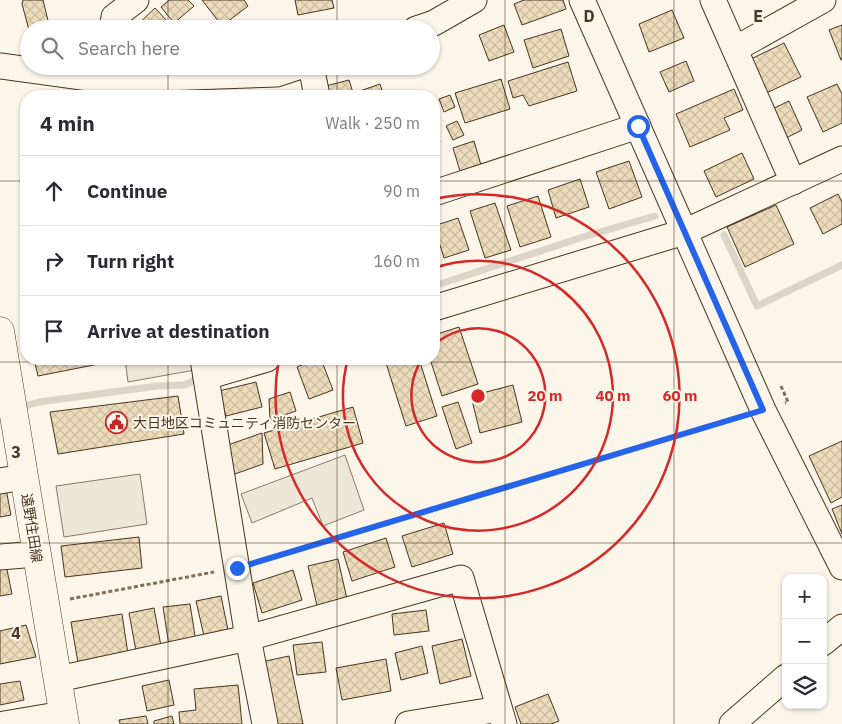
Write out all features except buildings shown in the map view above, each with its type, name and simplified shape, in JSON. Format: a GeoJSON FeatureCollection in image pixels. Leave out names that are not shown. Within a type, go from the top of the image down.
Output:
{"type":"FeatureCollection","features":[{"type":"Feature","properties":{"kind":"main road","name":"遠野住田線"},"geometry":{"type":"LineString","coordinates":[[0,331],[12,479],[36,554],[64,719]]}},
{"type":"Feature","properties":{"kind":"street"},"geometry":{"type":"LineString","coordinates":[[113,20],[114,16],[136,0]]}},
{"type":"Feature","properties":{"kind":"street"},"geometry":{"type":"LineString","coordinates":[[439,20],[474,0]]}},
{"type":"Feature","properties":{"kind":"street"},"geometry":{"type":"LineString","coordinates":[[582,0],[763,410],[842,568]]}},
{"type":"Feature","properties":{"kind":"street"},"geometry":{"type":"LineString","coordinates":[[713,0],[793,182]]}},
{"type":"Feature","properties":{"kind":"street"},"geometry":{"type":"LineString","coordinates":[[735,49],[823,0]]}},
{"type":"Feature","properties":{"kind":"street"},"geometry":{"type":"LineString","coordinates":[[0,66],[20,67]]}},
{"type":"Feature","properties":{"kind":"street"},"geometry":{"type":"LineString","coordinates":[[111,75],[148,88],[268,75]]}},
{"type":"Feature","properties":{"kind":"street"},"geometry":{"type":"LineString","coordinates":[[313,75],[316,90]]}},
{"type":"Feature","properties":{"kind":"street"},"geometry":{"type":"LineString","coordinates":[[440,191],[638,126]]}},
{"type":"Feature","properties":{"kind":"street"},"geometry":{"type":"LineString","coordinates":[[440,306],[684,232],[842,159]]}},
{"type":"Feature","properties":{"kind":"street"},"geometry":{"type":"LineString","coordinates":[[226,365],[205,368],[248,638],[265,724]]}},
{"type":"Feature","properties":{"kind":"street"},"geometry":{"type":"LineString","coordinates":[[0,557],[36,554]]}},
{"type":"Feature","properties":{"kind":"street"},"geometry":{"type":"LineString","coordinates":[[58,679],[248,638],[461,578],[501,717],[408,724]]}},
{"type":"Feature","properties":{"kind":"street"},"geometry":{"type":"LineString","coordinates":[[827,639],[842,626]]}},
{"type":"Feature","properties":{"kind":"street"},"geometry":{"type":"LineString","coordinates":[[732,724],[782,680]]}},
{"type":"Feature","properties":{"kind":"street"},"geometry":{"type":"LineString","coordinates":[[4,724],[64,719]]}},
{"type":"Feature","properties":{"kind":"path"},"geometry":{"type":"LineString","coordinates":[[45,604],[237,568],[763,410]]}},
{"type":"Feature","properties":{"kind":"shaded area"},"geometry":{"type":"Polygon","coordinates":[[[126,365],[194,365],[195,370],[128,382],[126,365]]]}},
{"type":"Feature","properties":{"kind":"shaded area"},"geometry":{"type":"Polygon","coordinates":[[[345,455],[364,510],[323,526],[312,498],[252,523],[241,494],[345,455]]]}},
{"type":"Feature","properties":{"kind":"shaded area"},"geometry":{"type":"Polygon","coordinates":[[[140,474],[147,524],[64,537],[56,486],[140,474]]]}},
{"type":"Feature","properties":{"kind":"waterway"},"geometry":{"type":"LineString","coordinates":[[440,284],[583,237],[655,216]]}},
{"type":"Feature","properties":{"kind":"waterway"},"geometry":{"type":"LineString","coordinates":[[724,235],[757,306],[842,265]]}},
{"type":"Feature","properties":{"kind":"waterway"},"geometry":{"type":"LineString","coordinates":[[19,408],[39,402],[157,386],[184,385],[202,377]]}},
{"type":"Feature","properties":{"kind":"place","name":"大日地区コミュニティ消防センター"},"geometry":{"type":"Point","coordinates":[117,423]}},
{"type":"Feature","properties":{"kind":"route"},"geometry":{"type":"LineString","coordinates":[[237,568],[763,410],[638,126]]}}]}
